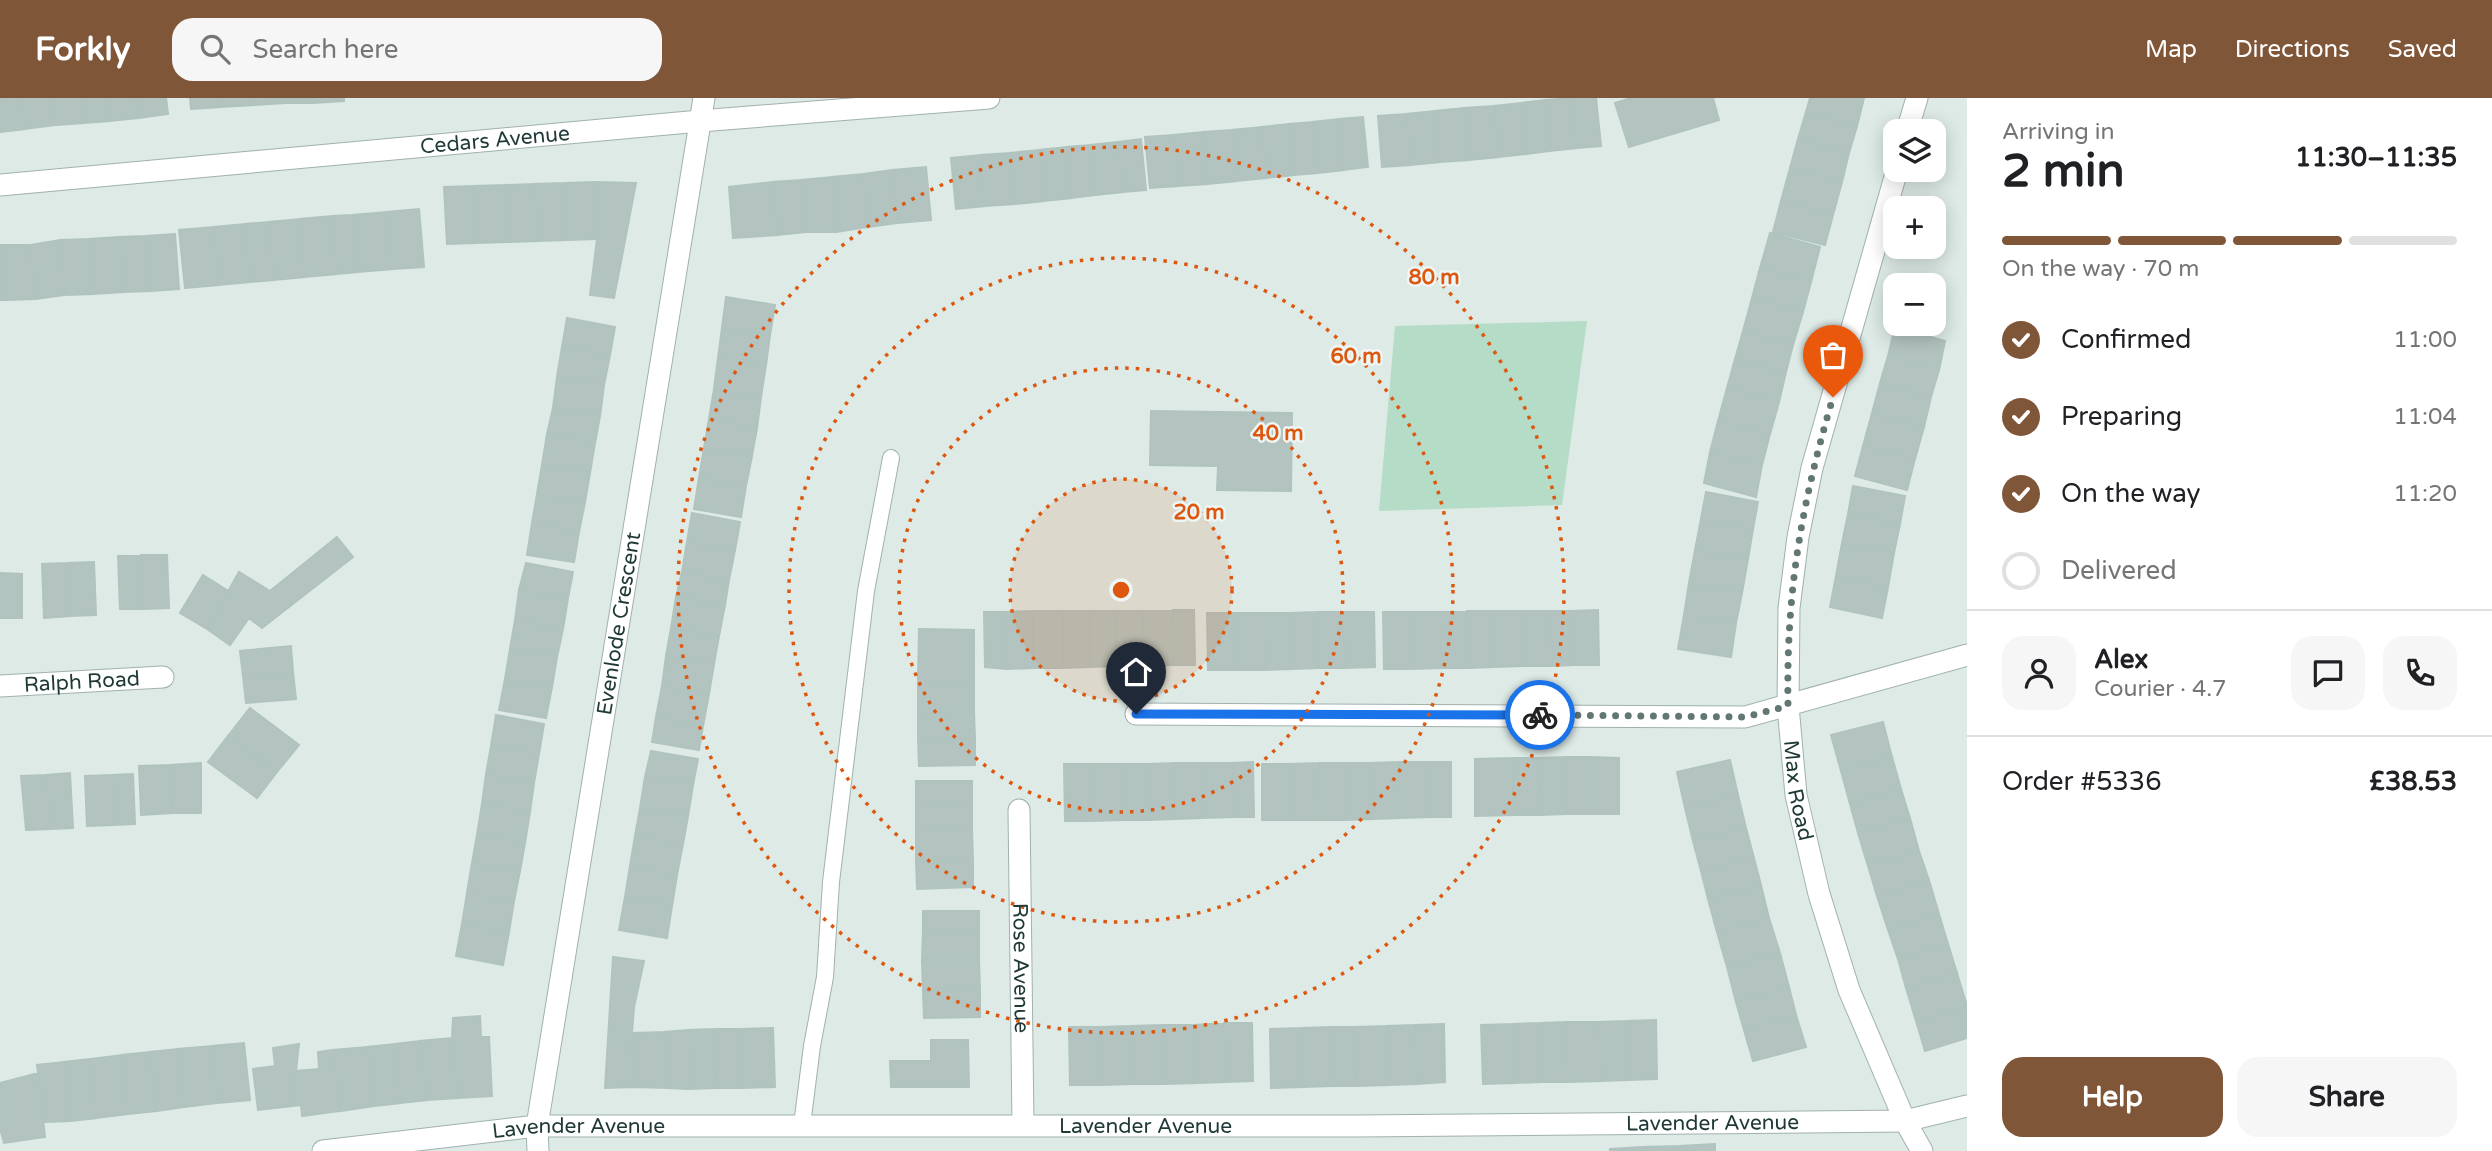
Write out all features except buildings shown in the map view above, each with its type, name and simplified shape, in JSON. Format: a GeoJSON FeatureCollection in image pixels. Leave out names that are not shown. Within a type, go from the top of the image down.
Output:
{"type":"FeatureCollection","features":[{"type":"Feature","properties":{"kind":"street","name":"Evenlode Crescent"},"geometry":{"type":"LineString","coordinates":[[538,1151],[537,1126],[704,98]]}},
{"type":"Feature","properties":{"kind":"street","name":"Cedars Avenue"},"geometry":{"type":"LineString","coordinates":[[0,185],[700,121],[989,98]]}},
{"type":"Feature","properties":{"kind":"street"},"geometry":{"type":"LineString","coordinates":[[1911,119],[1916,98]]}},
{"type":"Feature","properties":{"kind":"street","name":"Max Road"},"geometry":{"type":"LineString","coordinates":[[1894,182],[1812,468],[1800,526],[1789,608],[1788,706],[1796,795],[1819,894],[1849,990],[1905,1121],[1922,1151]]}},
{"type":"Feature","properties":{"kind":"street"},"geometry":{"type":"LineString","coordinates":[[1136,714],[1745,717],[1967,655]]}},
{"type":"Feature","properties":{"kind":"street","name":"Ralph Road"},"geometry":{"type":"LineString","coordinates":[[0,686],[163,677]]}},
{"type":"Feature","properties":{"kind":"street","name":"Rose Avenue"},"geometry":{"type":"LineString","coordinates":[[1019,810],[1023,1125]]}},
{"type":"Feature","properties":{"kind":"street","name":"Lavender Avenue"},"geometry":{"type":"LineString","coordinates":[[323,1151],[537,1126],[1905,1121],[1967,1106]]}},
{"type":"Feature","properties":{"kind":"lane"},"geometry":{"type":"LineString","coordinates":[[802,1125],[812,1046],[825,977],[831,882],[866,591],[891,458]]}},
{"type":"Feature","properties":{"kind":"green space"},"geometry":{"type":"Polygon","coordinates":[[[1587,321],[1562,505],[1379,511],[1395,326],[1587,321]]]}},
{"type":"Feature","properties":{"kind":"way so far"},"geometry":{"type":"LineString","coordinates":[[1540,715],[1745,717],[1788,706],[1789,608],[1798,537],[1812,468],[1833,397]]}},
{"type":"Feature","properties":{"kind":"route"},"geometry":{"type":"LineString","coordinates":[[1136,714],[1540,715]]}}]}
